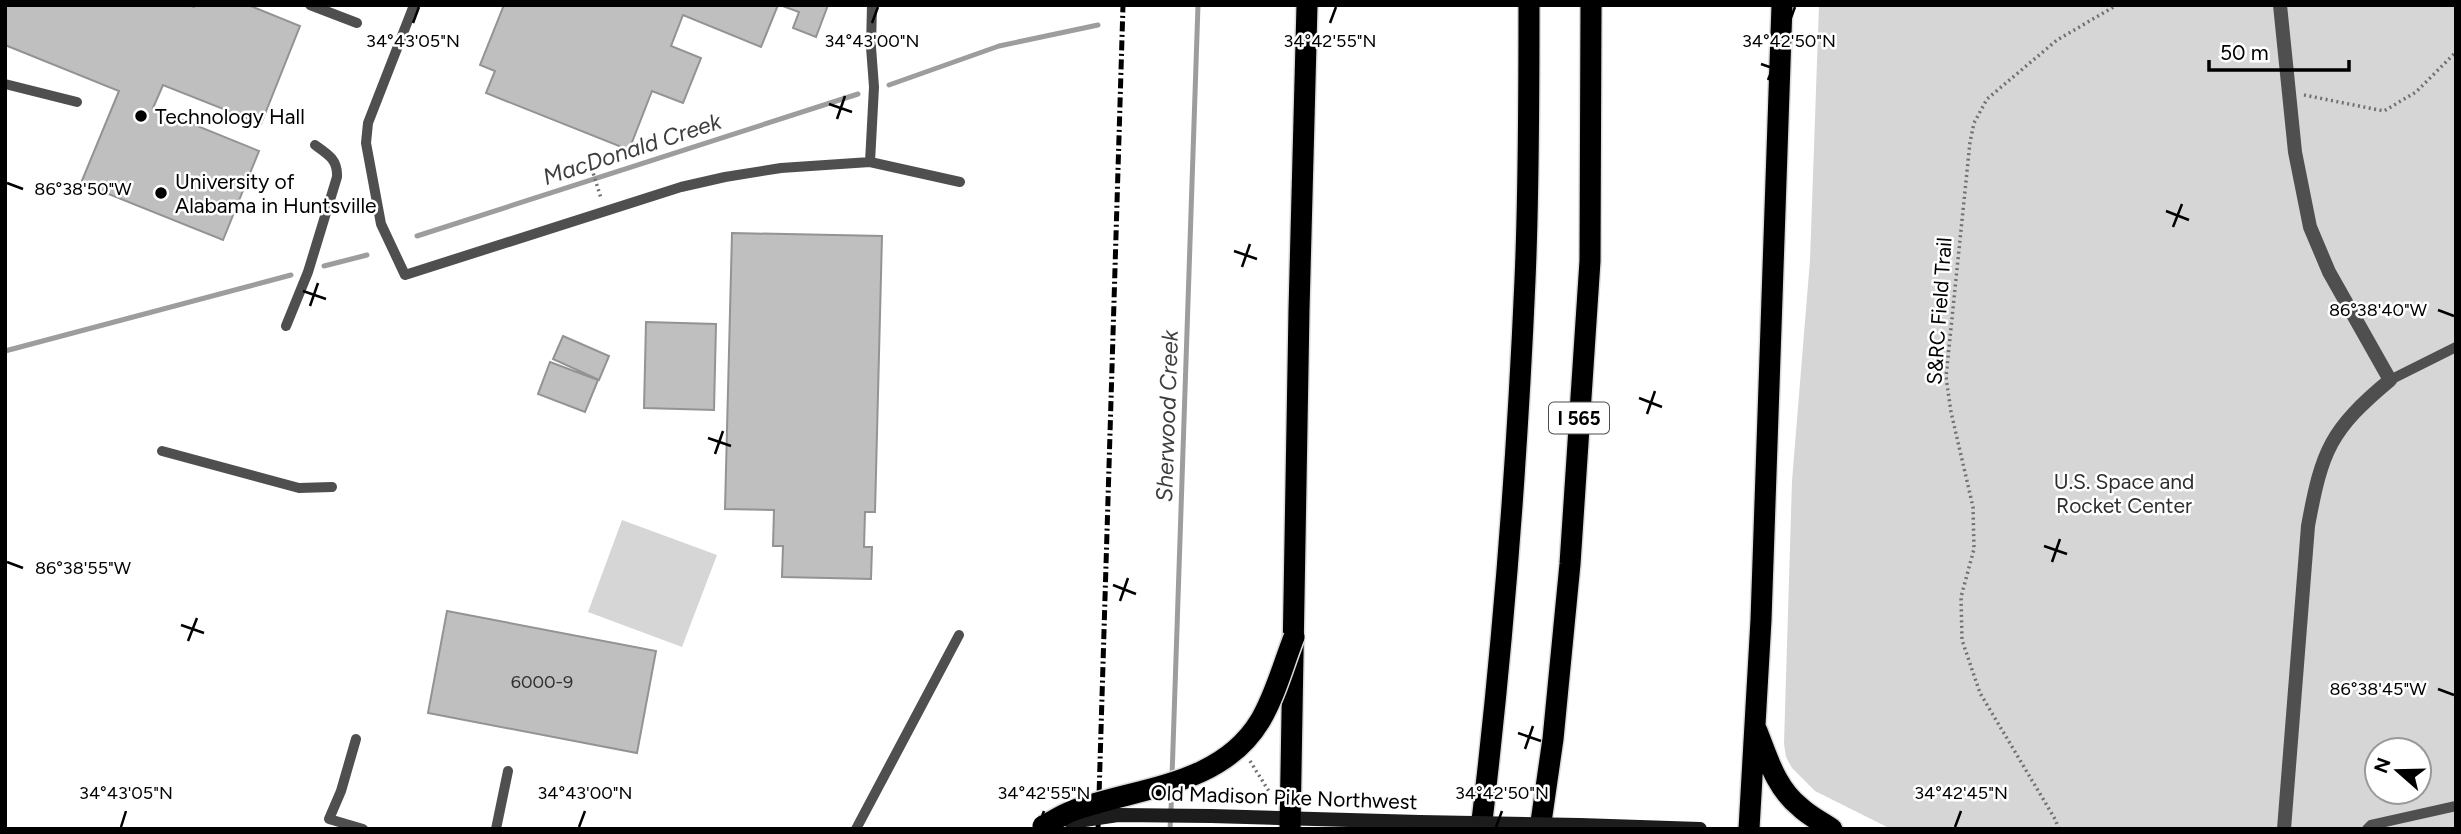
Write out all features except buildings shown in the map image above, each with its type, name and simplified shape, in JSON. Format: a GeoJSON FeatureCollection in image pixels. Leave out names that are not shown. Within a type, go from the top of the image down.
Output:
{"type":"FeatureCollection","features":[{"type":"Feature","properties":{"kind":"highway"},"geometry":{"type":"LineString","coordinates":[[1290,824],[1298,310],[1307,5]]}},
{"type":"Feature","properties":{"kind":"highway","name":"I 565"},"geometry":{"type":"LineString","coordinates":[[1481,829],[1501,645],[1518,408],[1528,178],[1530,5]]}},
{"type":"Feature","properties":{"kind":"highway","name":"I 565"},"geometry":{"type":"LineString","coordinates":[[1540,829],[1553,739],[1570,564],[1590,261],[1591,5]]}},
{"type":"Feature","properties":{"kind":"highway"},"geometry":{"type":"LineString","coordinates":[[1749,829],[1761,606],[1782,5]]}},
{"type":"Feature","properties":{"kind":"highway"},"geometry":{"type":"LineString","coordinates":[[1040,827],[1070,811],[1198,774],[1231,754],[1245,740],[1268,706],[1294,637]]}},
{"type":"Feature","properties":{"kind":"highway"},"geometry":{"type":"LineString","coordinates":[[1754,723],[1771,769],[1784,791],[1800,808],[1832,829]]}},
{"type":"Feature","properties":{"kind":"main road","name":"Old Madison Pike Northwest"},"geometry":{"type":"LineString","coordinates":[[1040,827],[1118,815],[1211,816],[1290,824],[1420,822],[1700,829]]}},
{"type":"Feature","properties":{"kind":"street"},"geometry":{"type":"LineString","coordinates":[[2280,5],[2299,183],[2310,227],[2329,272],[2390,380],[2360,405],[2342,425],[2326,453],[2316,480],[2308,526],[2284,829]]}},
{"type":"Feature","properties":{"kind":"lane"},"geometry":{"type":"LineString","coordinates":[[310,5],[357,23]]}},
{"type":"Feature","properties":{"kind":"lane"},"geometry":{"type":"LineString","coordinates":[[414,5],[368,123],[366,143],[381,225],[405,275],[681,187],[725,177],[781,168],[870,162],[960,182]]}},
{"type":"Feature","properties":{"kind":"lane"},"geometry":{"type":"LineString","coordinates":[[870,162],[874,88],[872,5]]}},
{"type":"Feature","properties":{"kind":"lane"},"geometry":{"type":"LineString","coordinates":[[5,84],[77,103]]}},
{"type":"Feature","properties":{"kind":"lane"},"geometry":{"type":"LineString","coordinates":[[286,326],[307,272],[337,177],[338,168],[332,157],[315,145]]}},
{"type":"Feature","properties":{"kind":"lane"},"geometry":{"type":"LineString","coordinates":[[2390,380],[2456,347]]}},
{"type":"Feature","properties":{"kind":"lane"},"geometry":{"type":"LineString","coordinates":[[162,451],[299,488],[332,487]]}},
{"type":"Feature","properties":{"kind":"lane"},"geometry":{"type":"LineString","coordinates":[[856,829],[959,635]]}},
{"type":"Feature","properties":{"kind":"lane"},"geometry":{"type":"LineString","coordinates":[[356,738],[341,791],[329,819],[363,829]]}},
{"type":"Feature","properties":{"kind":"lane"},"geometry":{"type":"LineString","coordinates":[[496,829],[508,771]]}},
{"type":"Feature","properties":{"kind":"lane"},"geometry":{"type":"LineString","coordinates":[[2367,829],[2371,825],[2456,806]]}},
{"type":"Feature","properties":{"kind":"path","name":"S&RC Field Trail"},"geometry":{"type":"LineString","coordinates":[[2059,829],[1980,692],[1962,640],[1961,597],[1974,549],[1973,508],[1951,412],[1946,377],[1974,123],[1987,99],[2057,40],[2117,5]]}},
{"type":"Feature","properties":{"kind":"path"},"geometry":{"type":"LineString","coordinates":[[2288,92],[2384,111],[2416,92],[2456,52]]}},
{"type":"Feature","properties":{"kind":"path"},"geometry":{"type":"LineString","coordinates":[[590,163],[601,198]]}},
{"type":"Feature","properties":{"kind":"path"},"geometry":{"type":"LineString","coordinates":[[1246,754],[1275,801]]}},
{"type":"Feature","properties":{"kind":"green space","name":"U.S. Space and Rocket Center"},"geometry":{"type":"Polygon","coordinates":[[[1819,5],[2456,5],[2456,829],[1891,829],[1815,791],[1792,768],[1786,757],[1784,744],[1792,481],[1810,260],[1819,5]]]}},
{"type":"Feature","properties":{"kind":"green space"},"geometry":{"type":"Polygon","coordinates":[[[622,520],[717,555],[682,647],[588,612],[622,520]]]}},
{"type":"Feature","properties":{"kind":"waterway","name":"Sherwood Creek"},"geometry":{"type":"LineString","coordinates":[[1172,777],[1198,5]]}},
{"type":"Feature","properties":{"kind":"waterway","name":"MacDonald Creek"},"geometry":{"type":"LineString","coordinates":[[889,85],[999,46],[1098,25]]}},
{"type":"Feature","properties":{"kind":"waterway","name":"MacDonald Creek"},"geometry":{"type":"LineString","coordinates":[[417,236],[858,94]]}},
{"type":"Feature","properties":{"kind":"waterway"},"geometry":{"type":"LineString","coordinates":[[324,266],[367,255]]}},
{"type":"Feature","properties":{"kind":"waterway","name":"MacDonald Creek"},"geometry":{"type":"LineString","coordinates":[[5,351],[291,275]]}},
{"type":"Feature","properties":{"kind":"waterway","name":"Sherwood Creek"},"geometry":{"type":"LineString","coordinates":[[1170,829],[1172,790]]}},
{"type":"Feature","properties":{"kind":"railway"},"geometry":{"type":"LineString","coordinates":[[1098,829],[1123,5]]}},
{"type":"Feature","properties":{"kind":"place","name":"Technology Hall"},"geometry":{"type":"Point","coordinates":[141,116]}},
{"type":"Feature","properties":{"kind":"place","name":"University of Alabama in Huntsville"},"geometry":{"type":"Point","coordinates":[161,193]}}]}
